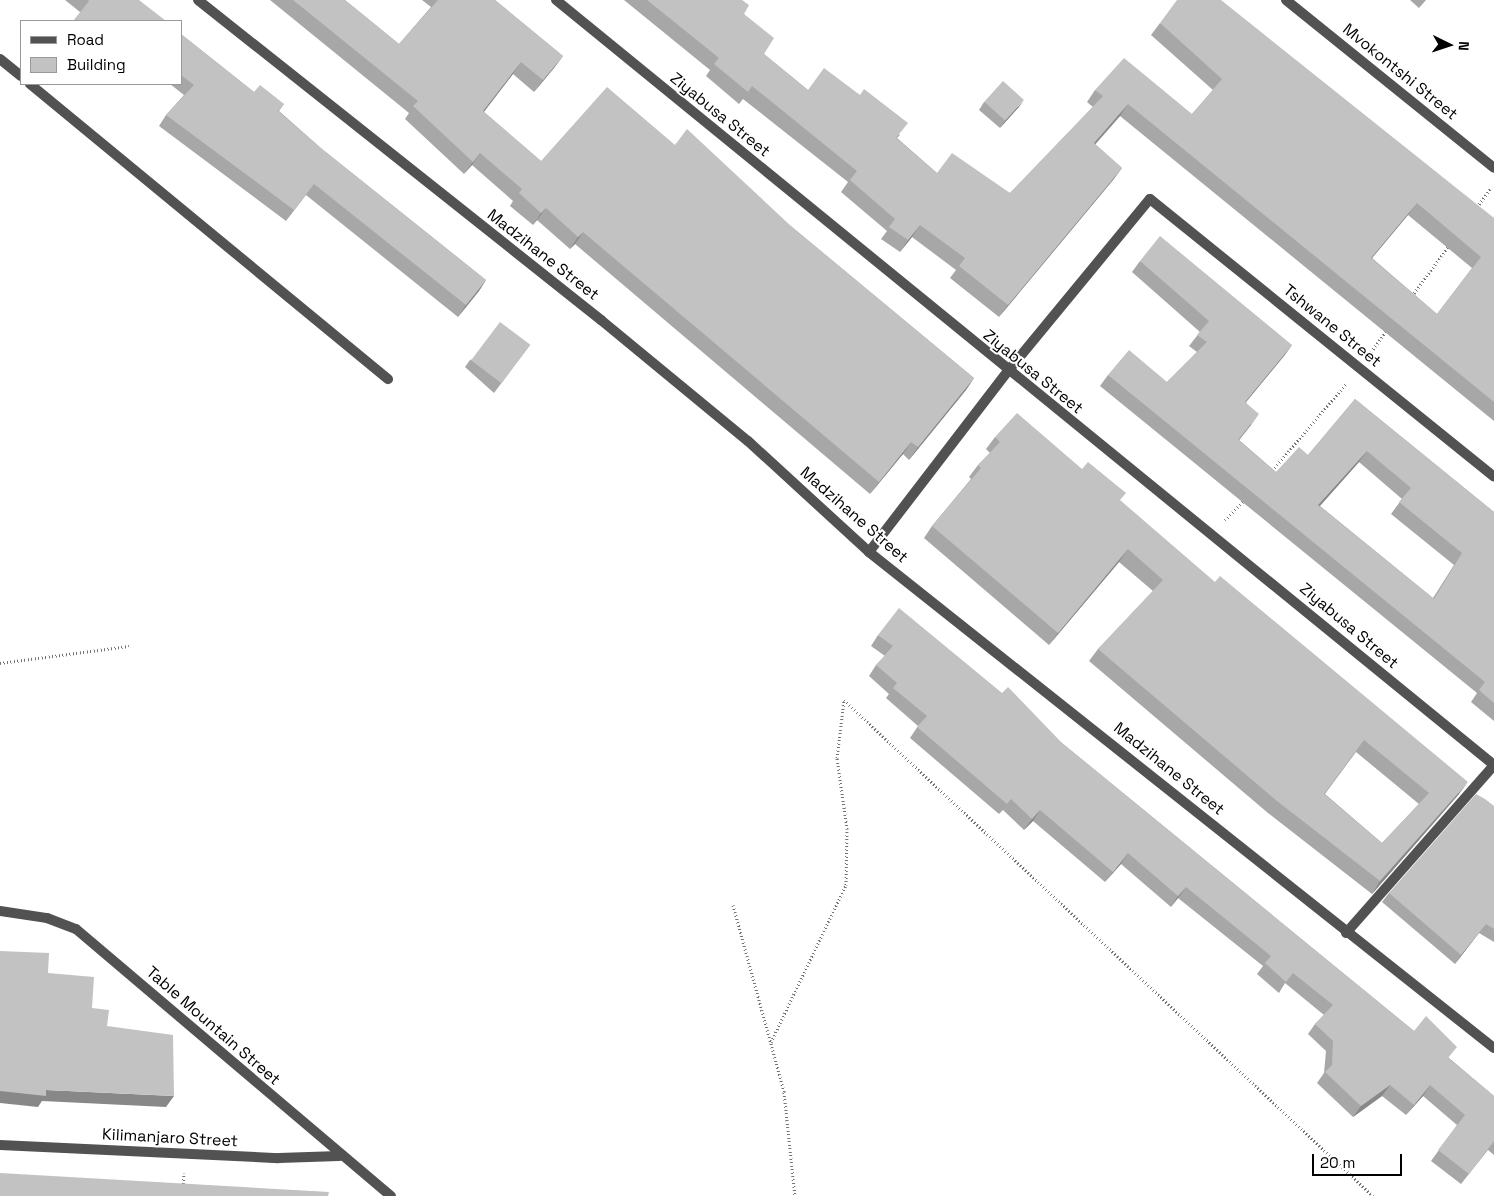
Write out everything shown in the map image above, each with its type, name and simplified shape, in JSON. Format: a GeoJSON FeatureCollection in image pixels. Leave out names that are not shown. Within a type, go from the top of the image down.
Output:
{"type":"FeatureCollection","features":[{"type":"Feature","properties":{"kind":"street","name":"Madzihane Street"},"geometry":{"type":"LineString","coordinates":[[198,0],[625,339],[748,441],[869,552],[1346,933],[1494,1048]]}},
{"type":"Feature","properties":{"kind":"street","name":"Ziyabusa Street"},"geometry":{"type":"LineString","coordinates":[[556,0],[1008,371],[1228,545],[1494,765]]}},
{"type":"Feature","properties":{"kind":"street","name":"Mvokontshi Street"},"geometry":{"type":"LineString","coordinates":[[1286,0],[1494,168]]}},
{"type":"Feature","properties":{"kind":"street"},"geometry":{"type":"LineString","coordinates":[[0,59],[20,75]]}},
{"type":"Feature","properties":{"kind":"street"},"geometry":{"type":"LineString","coordinates":[[31,85],[388,379]]}},
{"type":"Feature","properties":{"kind":"street","name":"Tshwane Street"},"geometry":{"type":"LineString","coordinates":[[1008,371],[1150,199],[1494,477]]}},
{"type":"Feature","properties":{"kind":"street"},"geometry":{"type":"LineString","coordinates":[[869,552],[1008,371]]}},
{"type":"Feature","properties":{"kind":"street"},"geometry":{"type":"LineString","coordinates":[[1346,933],[1494,765]]}},
{"type":"Feature","properties":{"kind":"street","name":"Table Mountain Street"},"geometry":{"type":"LineString","coordinates":[[0,911],[47,918],[76,929],[339,1156],[391,1196]]}},
{"type":"Feature","properties":{"kind":"street","name":"Kilimanjaro Street"},"geometry":{"type":"LineString","coordinates":[[0,1145],[279,1158],[339,1156]]}},
{"type":"Feature","properties":{"kind":"path"},"geometry":{"type":"LineString","coordinates":[[0,663],[129,646]]}},
{"type":"Feature","properties":{"kind":"path"},"geometry":{"type":"LineString","coordinates":[[771,1042],[846,885],[847,829],[836,758],[844,700],[1373,1196]]}},
{"type":"Feature","properties":{"kind":"path"},"geometry":{"type":"LineString","coordinates":[[733,905],[784,1092],[795,1196]]}},
{"type":"Feature","properties":{"kind":"building"},"geometry":{"type":"Polygon","coordinates":[[[139,0],[165,20],[74,20],[89,1],[139,0]]]}},
{"type":"Feature","properties":{"kind":"building"},"geometry":{"type":"Polygon","coordinates":[[[293,0],[345,0],[399,44],[438,0],[495,0],[563,56],[543,80],[521,62],[483,111],[541,161],[607,87],[675,145],[687,129],[792,227],[974,378],[918,447],[911,442],[879,482],[583,232],[578,237],[546,208],[541,213],[519,193],[522,189],[480,153],[473,162],[413,106],[418,101],[293,0]]]}},
{"type":"Feature","properties":{"kind":"building"},"geometry":{"type":"Polygon","coordinates":[[[647,0],[742,0],[749,5],[744,14],[774,38],[764,54],[808,90],[824,68],[860,95],[864,89],[908,123],[896,138],[937,173],[952,153],[1010,193],[1103,96],[1095,90],[1124,58],[1192,114],[1222,79],[1160,23],[1177,0],[1221,0],[1494,218],[1494,402],[1128,104],[1094,143],[1122,168],[1008,305],[959,266],[965,258],[920,225],[908,240],[889,227],[895,219],[850,180],[857,171],[752,86],[748,92],[714,64],[719,58],[647,0]],[[1417,203],[1371,258],[1437,314],[1481,257],[1417,203]]]}},
{"type":"Feature","properties":{"kind":"building"},"geometry":{"type":"Polygon","coordinates":[[[182,35],[254,92],[260,85],[284,104],[278,111],[322,149],[486,280],[466,305],[314,184],[294,210],[166,115],[194,85],[182,76],[182,35]]]}},
{"type":"Feature","properties":{"kind":"building"},"geometry":{"type":"Polygon","coordinates":[[[1003,81],[1024,100],[1005,121],[984,102],[1003,81]]]}},
{"type":"Feature","properties":{"kind":"building"},"geometry":{"type":"Polygon","coordinates":[[[1160,236],[1292,345],[1245,402],[1259,414],[1238,440],[1276,472],[1299,447],[1308,455],[1355,399],[1494,512],[1494,703],[1479,690],[1485,682],[1108,375],[1129,350],[1167,382],[1207,342],[1197,335],[1209,321],[1140,261],[1160,236]],[[1367,451],[1318,505],[1434,599],[1462,553],[1399,502],[1411,488],[1367,451]]]}},
{"type":"Feature","properties":{"kind":"building"},"geometry":{"type":"Polygon","coordinates":[[[500,322],[530,345],[501,383],[471,360],[500,322]]]}},
{"type":"Feature","properties":{"kind":"building"},"geometry":{"type":"Polygon","coordinates":[[[1017,413],[1082,469],[1088,462],[1126,493],[1120,500],[1215,582],[1220,576],[1468,782],[1380,881],[1277,801],[1098,649],[1163,580],[1128,549],[1058,633],[932,526],[981,468],[978,465],[1000,442],[995,437],[1017,413]],[[1364,740],[1324,794],[1382,843],[1429,793],[1364,740]]]}},
{"type":"Feature","properties":{"kind":"building"},"geometry":{"type":"Polygon","coordinates":[[[899,608],[1002,693],[1008,687],[1062,743],[1414,1031],[1426,1016],[1457,1047],[1448,1058],[1494,1096],[1494,1141],[1469,1174],[1438,1150],[1465,1115],[1430,1085],[1414,1105],[1390,1085],[1361,1106],[1325,1072],[1332,1065],[1333,1041],[1315,1024],[1333,1005],[1293,973],[1286,982],[1265,963],[1271,956],[1186,887],[1178,896],[1128,853],[1113,872],[1040,810],[1032,819],[1011,799],[1007,804],[917,727],[927,716],[893,688],[897,683],[876,665],[893,646],[878,635],[899,608]]]}},
{"type":"Feature","properties":{"kind":"building"},"geometry":{"type":"Polygon","coordinates":[[[1476,794],[1494,806],[1494,929],[1486,924],[1461,955],[1389,893],[1476,794]]]}},
{"type":"Feature","properties":{"kind":"building"},"geometry":{"type":"Polygon","coordinates":[[[0,951],[49,953],[48,973],[94,977],[92,1008],[109,1010],[107,1026],[173,1035],[174,1096],[46,1090],[46,1096],[0,1091],[0,951]]]}},
{"type":"Feature","properties":{"kind":"building"},"geometry":{"type":"Polygon","coordinates":[[[0,1173],[329,1192],[328,1196],[0,1196],[0,1173]]]}}]}
